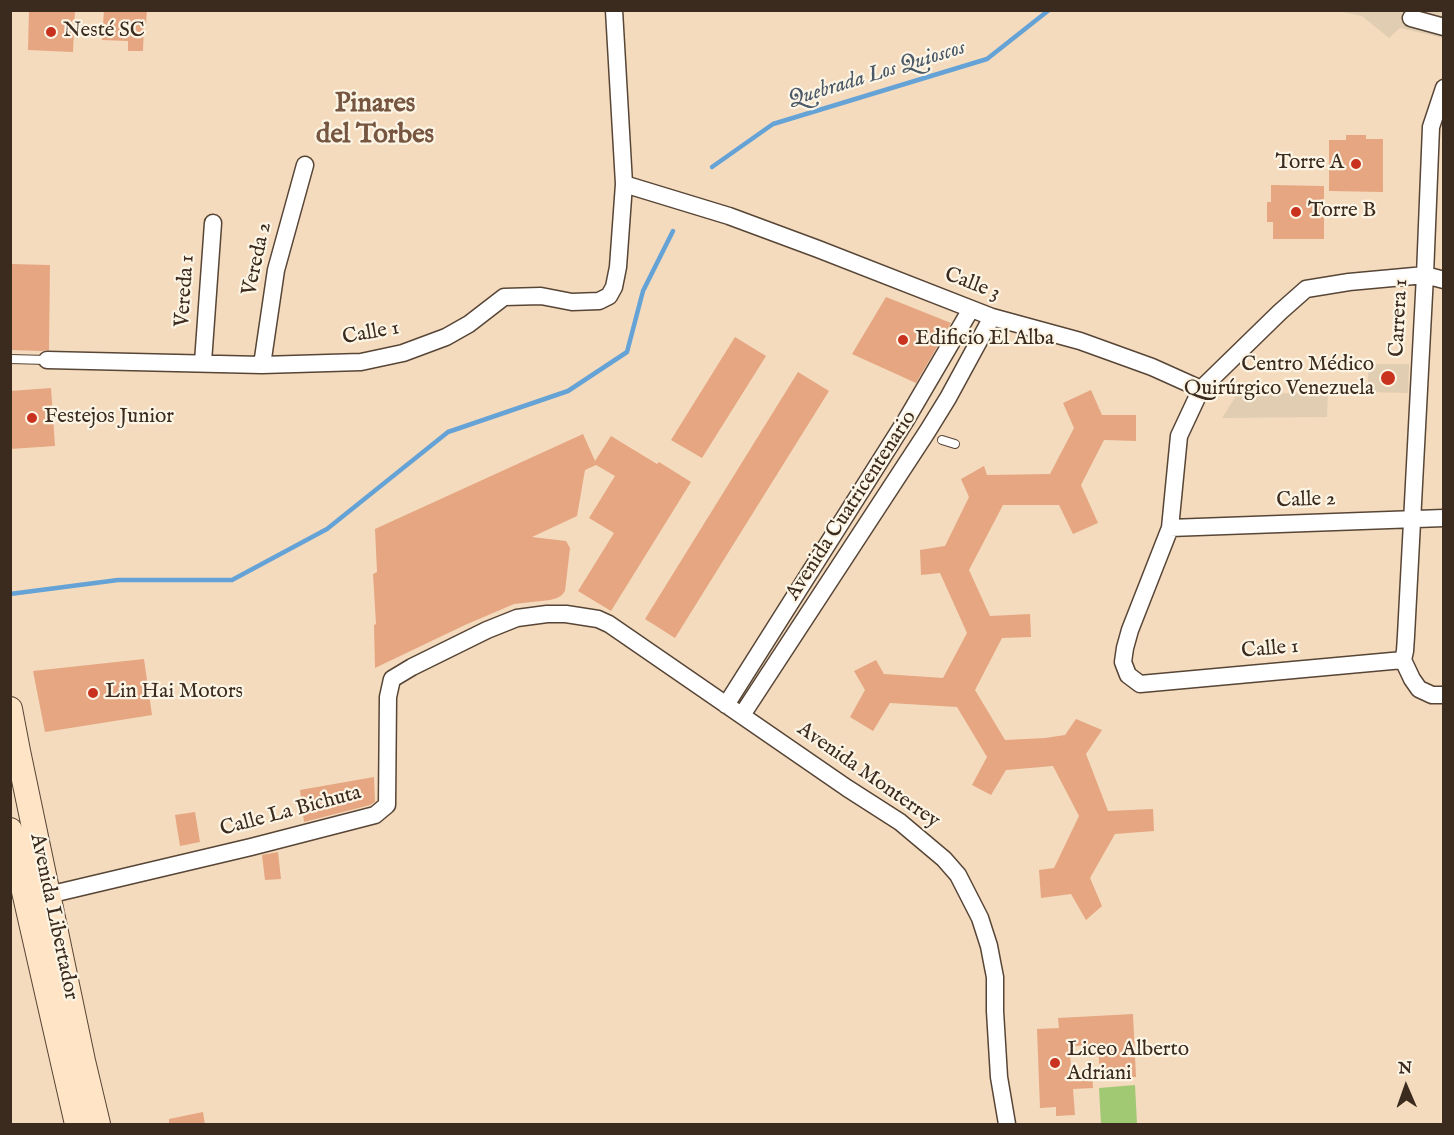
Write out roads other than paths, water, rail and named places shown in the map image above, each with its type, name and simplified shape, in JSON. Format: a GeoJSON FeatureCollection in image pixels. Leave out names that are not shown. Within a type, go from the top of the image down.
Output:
{"type":"FeatureCollection","features":[{"type":"Feature","properties":{"kind":"main road","name":"Avenida Libertador"},"geometry":{"type":"LineString","coordinates":[[10,709],[98,1125]]}},
{"type":"Feature","properties":{"kind":"main road","name":"Avenida Libertador"},"geometry":{"type":"LineString","coordinates":[[11,834],[77,1125]]}},
{"type":"Feature","properties":{"kind":"street"},"geometry":{"type":"LineString","coordinates":[[614,10],[624,184]]}},
{"type":"Feature","properties":{"kind":"street"},"geometry":{"type":"LineString","coordinates":[[1412,18],[1443,27]]}},
{"type":"Feature","properties":{"kind":"street","name":"Carrera 1"},"geometry":{"type":"LineString","coordinates":[[1403,660],[1431,127],[1443,88]]}},
{"type":"Feature","properties":{"kind":"street","name":"Vereda 2"},"geometry":{"type":"LineString","coordinates":[[262,365],[276,270],[305,165]]}},
{"type":"Feature","properties":{"kind":"street","name":"Calle 3"},"geometry":{"type":"LineString","coordinates":[[624,184],[729,216],[992,317],[1080,341],[1152,367],[1201,389]]}},
{"type":"Feature","properties":{"kind":"street","name":"Calle 1"},"geometry":{"type":"LineString","coordinates":[[47,360],[262,365],[361,362],[403,353],[446,337],[469,324],[504,297],[541,296],[572,302],[599,301],[609,297],[614,287],[618,267],[624,184]]}},
{"type":"Feature","properties":{"kind":"street","name":"Vereda 1"},"geometry":{"type":"LineString","coordinates":[[204,362],[213,223]]}},
{"type":"Feature","properties":{"kind":"street"},"geometry":{"type":"LineString","coordinates":[[1170,528],[1179,436],[1201,389],[1280,312],[1306,289],[1349,282],[1425,275],[1443,280]]}},
{"type":"Feature","properties":{"kind":"street","name":"Avenida Cuatricentenario"},"geometry":{"type":"LineString","coordinates":[[726,705],[906,420],[971,309]]}},
{"type":"Feature","properties":{"kind":"street","name":"Avenida Cuatricentenario"},"geometry":{"type":"LineString","coordinates":[[742,715],[927,432],[992,317]]}},
{"type":"Feature","properties":{"kind":"street","name":"Calle 2"},"geometry":{"type":"LineString","coordinates":[[1170,528],[1443,518]]}},
{"type":"Feature","properties":{"kind":"street","name":"Calle 1"},"geometry":{"type":"LineString","coordinates":[[1170,528],[1125,648],[1123,662],[1128,675],[1140,684],[1403,660]]}},
{"type":"Feature","properties":{"kind":"street","name":"Calle La Bichuta"},"geometry":{"type":"LineString","coordinates":[[48,895],[375,815],[387,805],[388,697],[392,679],[487,630],[517,618],[566,614],[598,619],[609,624],[742,715]]}},
{"type":"Feature","properties":{"kind":"street"},"geometry":{"type":"LineString","coordinates":[[1403,660],[1419,689],[1432,696],[1443,695]]}},
{"type":"Feature","properties":{"kind":"street","name":"Avenida Monterrey"},"geometry":{"type":"LineString","coordinates":[[742,715],[900,822],[944,859],[958,875],[980,918],[989,946],[995,977],[994,1011],[999,1077],[1007,1125]]}},
{"type":"Feature","properties":{"kind":"lane","name":"Calle 1"},"geometry":{"type":"LineString","coordinates":[[10,359],[47,360]]}},
{"type":"Feature","properties":{"kind":"lane"},"geometry":{"type":"LineString","coordinates":[[942,440],[955,444]]}},
{"type":"Feature","properties":{"kind":"waterway","name":"Quebrada Los Quioscos"},"geometry":{"type":"LineString","coordinates":[[712,167],[773,124],[987,59],[1049,10]]}},
{"type":"Feature","properties":{"kind":"waterway","name":"Quebrada Los Quioscos"},"geometry":{"type":"LineString","coordinates":[[10,594],[118,580],[232,580],[327,529],[448,432],[568,391],[627,352],[643,291],[673,231]]}},
{"type":"Feature","properties":{"kind":"place","name":"Nesté SC"},"geometry":{"type":"Point","coordinates":[51,32]}},
{"type":"Feature","properties":{"kind":"place","name":"Torre A"},"geometry":{"type":"Point","coordinates":[1356,164]}},
{"type":"Feature","properties":{"kind":"place","name":"Torre B"},"geometry":{"type":"Point","coordinates":[1296,212]}},
{"type":"Feature","properties":{"kind":"place","name":"Edificio El Alba"},"geometry":{"type":"Point","coordinates":[903,340]}},
{"type":"Feature","properties":{"kind":"place","name":"Centro Médico Quirúrgico Venezuela"},"geometry":{"type":"Point","coordinates":[1388,378]}},
{"type":"Feature","properties":{"kind":"place","name":"Festejos Junior"},"geometry":{"type":"Point","coordinates":[32,418]}},
{"type":"Feature","properties":{"kind":"place","name":"Lin Hai Motors"},"geometry":{"type":"Point","coordinates":[93,693]}},
{"type":"Feature","properties":{"kind":"place","name":"Liceo Alberto Adriani"},"geometry":{"type":"Point","coordinates":[1055,1063]}},
{"type":"Feature","properties":{"kind":"district","name":"Pinares del Torbes"},"geometry":{"type":"Point","coordinates":[375,120]}}]}
